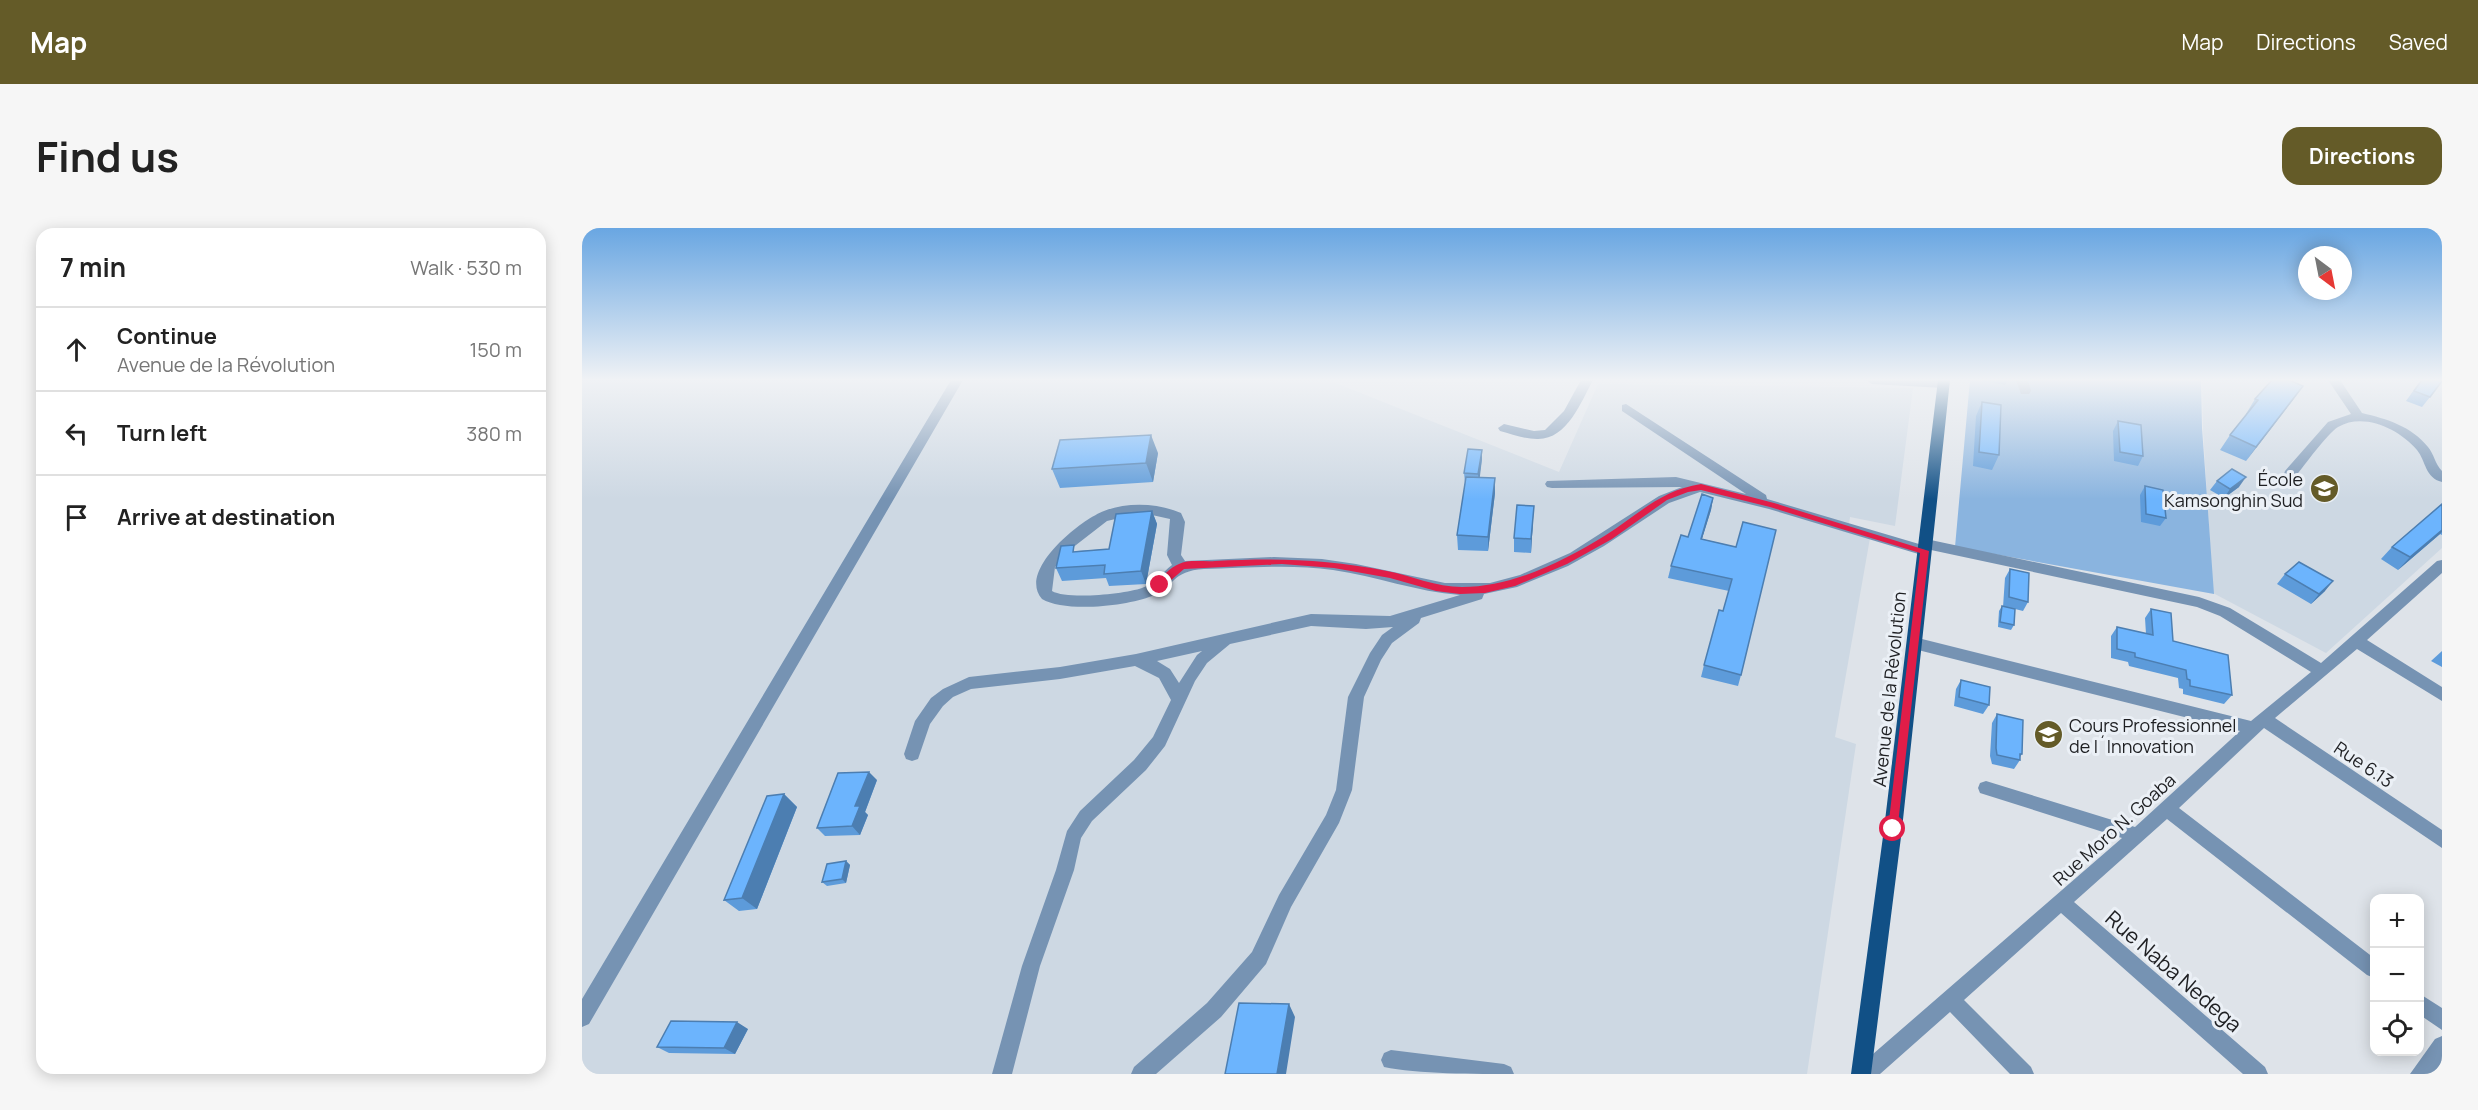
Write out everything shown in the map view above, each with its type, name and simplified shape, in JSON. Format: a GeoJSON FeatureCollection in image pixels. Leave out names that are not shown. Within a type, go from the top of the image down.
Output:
{"type":"FeatureCollection","features":[{"type":"Feature","properties":{"kind":"main road","name":"Avenue de la Révolution"},"geometry":{"type":"LineString","coordinates":[[1863,1074],[1940,419]]}},
{"type":"Feature","properties":{"kind":"street"},"geometry":{"type":"LineString","coordinates":[[582,1017],[934,419]]}},
{"type":"Feature","properties":{"kind":"street"},"geometry":{"type":"LineString","coordinates":[[1504,428],[1540,436],[1551,433],[1563,419]]}},
{"type":"Feature","properties":{"kind":"street"},"geometry":{"type":"LineString","coordinates":[[1643,419],[1771,505]]}},
{"type":"Feature","properties":{"kind":"street"},"geometry":{"type":"LineString","coordinates":[[2290,474],[2332,425],[2348,419]]}},
{"type":"Feature","properties":{"kind":"street"},"geometry":{"type":"LineString","coordinates":[[2373,419],[2384,422],[2408,435],[2424,450],[2432,469],[2442,478]]}},
{"type":"Feature","properties":{"kind":"street"},"geometry":{"type":"LineString","coordinates":[[1552,484],[1676,481],[1925,548],[2199,602],[2225,612],[2322,670]]}},
{"type":"Feature","properties":{"kind":"street"},"geometry":{"type":"LineString","coordinates":[[912,754],[923,721],[937,702],[948,693],[969,683],[1060,673],[1136,660],[1311,620],[1390,622],[1511,584],[1564,561],[1609,537],[1664,498],[1687,489],[1701,487]]}},
{"type":"Feature","properties":{"kind":"street"},"geometry":{"type":"LineString","coordinates":[[1182,566],[1160,585],[1137,595],[1064,601],[1051,599],[1045,594],[1042,584],[1051,559],[1099,519],[1115,513],[1162,510],[1176,516],[1178,522],[1174,561],[1182,566],[1282,561],[1334,565],[1390,575],[1436,588],[1460,591],[1511,584]]}},
{"type":"Feature","properties":{"kind":"street","name":"Rue Moro N. Goaba"},"geometry":{"type":"LineString","coordinates":[[1863,1074],[2137,836],[2259,724],[2438,574]]}},
{"type":"Feature","properties":{"kind":"street"},"geometry":{"type":"LineString","coordinates":[[1141,1074],[1214,1010],[1259,958],[1285,902],[1333,818],[1344,790],[1356,697],[1375,657],[1387,639],[1427,611]]}},
{"type":"Feature","properties":{"kind":"street"},"geometry":{"type":"LineString","coordinates":[[1002,1074],[1031,966],[1065,870],[1073,836],[1086,816],[1140,765],[1159,741],[1178,699],[1202,659],[1226,641]]}},
{"type":"Feature","properties":{"kind":"street"},"geometry":{"type":"LineString","coordinates":[[2356,641],[2442,695]]}},
{"type":"Feature","properties":{"kind":"street"},"geometry":{"type":"LineString","coordinates":[[1914,643],[2259,724]]}},
{"type":"Feature","properties":{"kind":"street"},"geometry":{"type":"LineString","coordinates":[[1136,660],[1163,671],[1171,679],[1178,699]]}},
{"type":"Feature","properties":{"kind":"street","name":"Rue 6.13"},"geometry":{"type":"LineString","coordinates":[[2259,724],[2442,840]]}},
{"type":"Feature","properties":{"kind":"street"},"geometry":{"type":"LineString","coordinates":[[1986,788],[2137,836]]}},
{"type":"Feature","properties":{"kind":"street"},"geometry":{"type":"LineString","coordinates":[[2167,809],[2370,966]]}},
{"type":"Feature","properties":{"kind":"street","name":"Rue Naba Nedega"},"geometry":{"type":"LineString","coordinates":[[2061,902],[2258,1074]]}},
{"type":"Feature","properties":{"kind":"street"},"geometry":{"type":"LineString","coordinates":[[1950,1000],[2024,1074]]}},
{"type":"Feature","properties":{"kind":"street"},"geometry":{"type":"LineString","coordinates":[[2424,1006],[2442,1020]]}},
{"type":"Feature","properties":{"kind":"street"},"geometry":{"type":"LineString","coordinates":[[2420,1074],[2442,1046]]}},
{"type":"Feature","properties":{"kind":"street"},"geometry":{"type":"LineString","coordinates":[[1391,1060],[1504,1074]]}},
{"type":"Feature","properties":{"kind":"shaded area"},"geometry":{"type":"Polygon","coordinates":[[[582,419],[1427,419],[1559,472],[1582,419],[1909,419],[1895,526],[1850,517],[1848,531],[1870,538],[1835,737],[1856,744],[1807,1074],[582,1074],[582,419]]]}},
{"type":"Feature","properties":{"kind":"shaded area"},"geometry":{"type":"Polygon","coordinates":[[[1966,419],[2202,419],[2214,594],[1955,547],[1966,419]]]}},
{"type":"Feature","properties":{"kind":"shaded area","name":"École Kamsonghin Sud"},"geometry":{"type":"Polygon","coordinates":[[[2203,419],[2442,419],[2442,548],[2326,653],[2213,593],[2203,419]]]}},
{"type":"Feature","properties":{"kind":"building"},"geometry":{"type":"Polygon","coordinates":[[[1981,419],[2000,419],[1999,455],[1979,452],[1981,419]]]}},
{"type":"Feature","properties":{"kind":"building"},"geometry":{"type":"Polygon","coordinates":[[[2242,419],[2277,419],[2256,447],[2230,435],[2242,419]]]}},
{"type":"Feature","properties":{"kind":"building"},"geometry":{"type":"Polygon","coordinates":[[[2118,421],[2141,425],[2143,456],[2120,452],[2118,421]]]}},
{"type":"Feature","properties":{"kind":"building"},"geometry":{"type":"Polygon","coordinates":[[[1151,435],[1146,463],[1052,469],[1060,440],[1151,435]]]}},
{"type":"Feature","properties":{"kind":"building"},"geometry":{"type":"Polygon","coordinates":[[[1468,449],[1482,450],[1478,474],[1464,473],[1468,449]]]}},
{"type":"Feature","properties":{"kind":"building"},"geometry":{"type":"Polygon","coordinates":[[[2232,469],[2246,477],[2230,489],[2217,481],[2232,469]]]}},
{"type":"Feature","properties":{"kind":"building"},"geometry":{"type":"Polygon","coordinates":[[[1466,477],[1495,478],[1488,537],[1457,535],[1466,477]]]}},
{"type":"Feature","properties":{"kind":"building"},"geometry":{"type":"Polygon","coordinates":[[[2145,486],[2163,490],[2166,518],[2146,514],[2145,486]]]}},
{"type":"Feature","properties":{"kind":"building"},"geometry":{"type":"Polygon","coordinates":[[[1702,494],[1713,498],[1701,539],[1736,547],[1743,522],[1776,530],[1741,675],[1704,665],[1719,610],[1723,611],[1732,579],[1671,566],[1681,535],[1688,537],[1702,494]]]}},
{"type":"Feature","properties":{"kind":"building"},"geometry":{"type":"Polygon","coordinates":[[[2442,504],[2442,530],[2410,557],[2392,547],[2442,504]]]}},
{"type":"Feature","properties":{"kind":"building"},"geometry":{"type":"Polygon","coordinates":[[[1517,505],[1534,506],[1531,539],[1514,538],[1517,505]]]}},
{"type":"Feature","properties":{"kind":"building"},"geometry":{"type":"Polygon","coordinates":[[[1152,511],[1141,571],[1104,574],[1105,565],[1056,568],[1061,546],[1074,545],[1073,552],[1109,549],[1116,514],[1152,511]]]}},
{"type":"Feature","properties":{"kind":"building"},"geometry":{"type":"Polygon","coordinates":[[[2299,562],[2333,581],[2319,594],[2285,574],[2299,562]]]}},
{"type":"Feature","properties":{"kind":"building"},"geometry":{"type":"Polygon","coordinates":[[[2010,569],[2029,573],[2028,602],[2009,597],[2010,569]]]}},
{"type":"Feature","properties":{"kind":"building"},"geometry":{"type":"Polygon","coordinates":[[[2002,606],[2015,609],[2014,625],[2000,622],[2002,606]]]}},
{"type":"Feature","properties":{"kind":"building"},"geometry":{"type":"Polygon","coordinates":[[[2151,609],[2171,613],[2173,641],[2228,655],[2232,695],[2190,686],[2186,670],[2135,657],[2135,653],[2117,649],[2117,627],[2153,635],[2151,609]]]}},
{"type":"Feature","properties":{"kind":"building"},"geometry":{"type":"Polygon","coordinates":[[[1961,680],[1990,687],[1989,705],[1959,697],[1961,680]]]}},
{"type":"Feature","properties":{"kind":"building"},"geometry":{"type":"Polygon","coordinates":[[[1997,714],[2023,720],[2020,760],[1997,755],[1997,714]]]}},
{"type":"Feature","properties":{"kind":"building"},"geometry":{"type":"Polygon","coordinates":[[[869,772],[855,806],[860,806],[852,826],[817,828],[838,773],[869,772]]]}},
{"type":"Feature","properties":{"kind":"building"},"geometry":{"type":"Polygon","coordinates":[[[784,794],[742,898],[724,900],[767,796],[784,794]]]}},
{"type":"Feature","properties":{"kind":"building"},"geometry":{"type":"Polygon","coordinates":[[[846,861],[842,879],[822,882],[827,864],[846,861]]]}},
{"type":"Feature","properties":{"kind":"building"},"geometry":{"type":"Polygon","coordinates":[[[1239,1003],[1289,1004],[1277,1074],[1225,1074],[1239,1003]]]}},
{"type":"Feature","properties":{"kind":"building"},"geometry":{"type":"Polygon","coordinates":[[[671,1021],[737,1022],[724,1048],[657,1047],[671,1021]]]}},
{"type":"Feature","properties":{"kind":"place","name":"École Kamsonghin Sud"},"geometry":{"type":"Point","coordinates":[2324,489]}},
{"type":"Feature","properties":{"kind":"place","name":"Cours Professionnel de l´Innovation"},"geometry":{"type":"Point","coordinates":[2048,735]}},
{"type":"Feature","properties":{"kind":"route"},"geometry":{"type":"LineString","coordinates":[[1160,585],[1182,566],[1282,561],[1334,565],[1390,575],[1436,588],[1460,591],[1485,589],[1511,584],[1564,561],[1609,537],[1664,498],[1687,489],[1701,487],[1771,505],[1925,551],[1893,829]]}}]}
